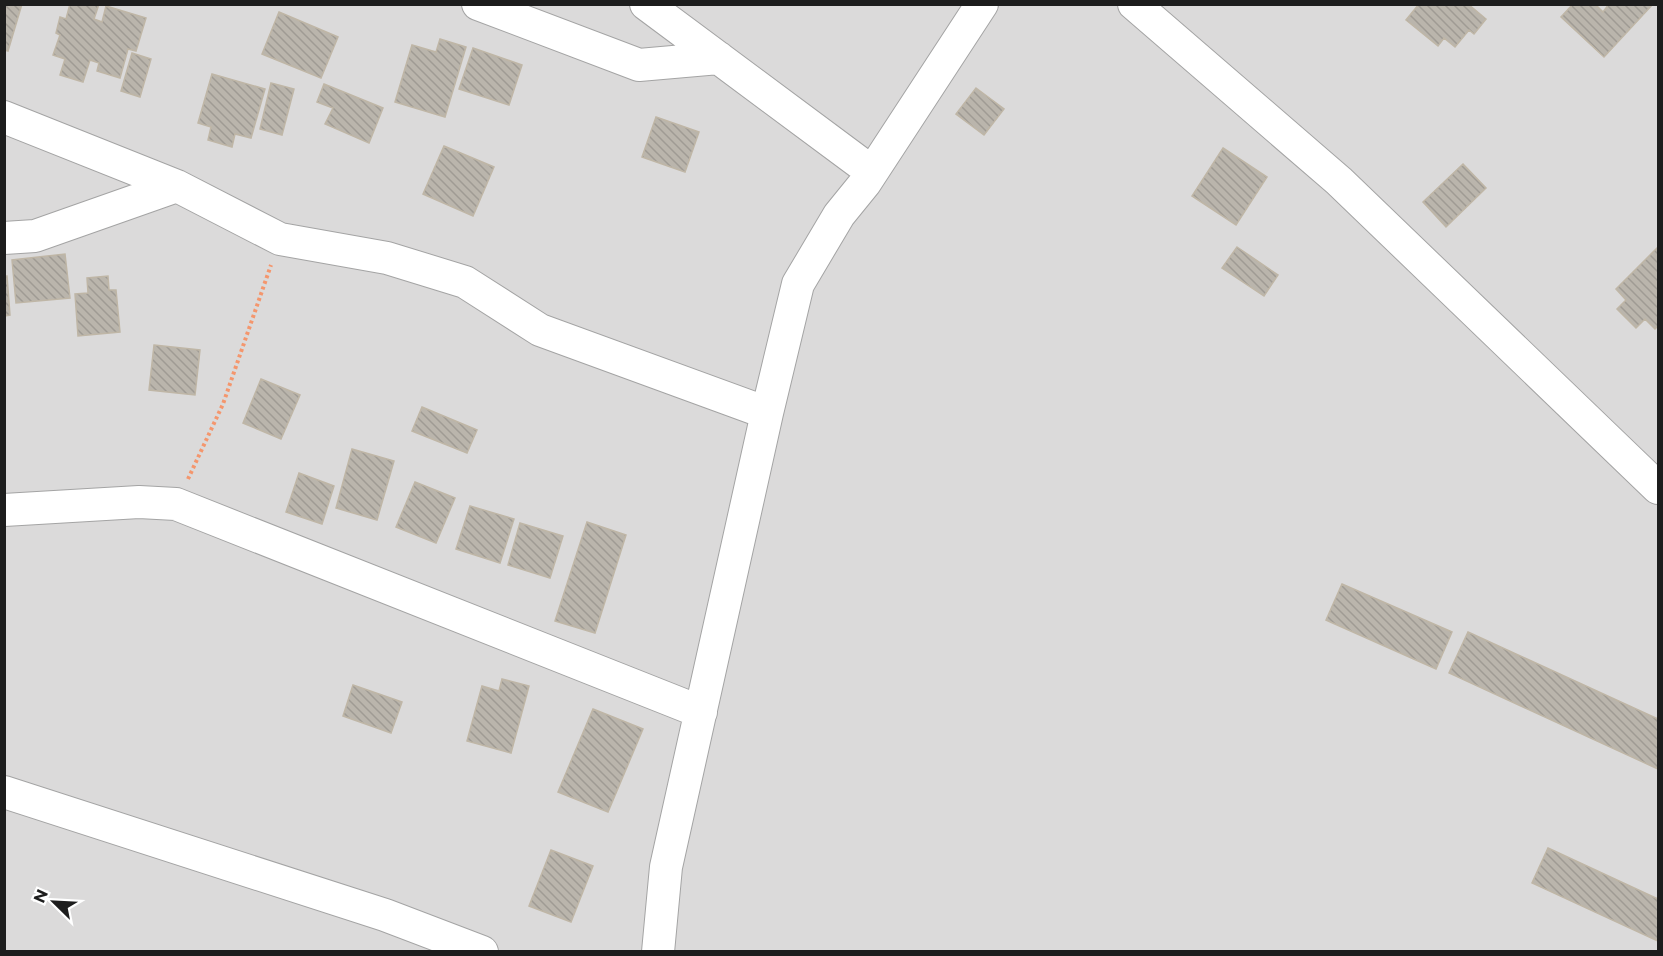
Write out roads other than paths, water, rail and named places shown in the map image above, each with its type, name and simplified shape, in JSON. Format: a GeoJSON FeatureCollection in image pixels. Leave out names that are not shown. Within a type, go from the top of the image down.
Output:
{"type":"FeatureCollection","features":[{"type":"Feature","properties":{"kind":"street"},"geometry":{"type":"LineString","coordinates":[[478,4],[639,64],[719,58]]}},
{"type":"Feature","properties":{"kind":"street"},"geometry":{"type":"LineString","coordinates":[[646,4],[872,172]]}},
{"type":"Feature","properties":{"kind":"street"},"geometry":{"type":"LineString","coordinates":[[654,948],[666,867],[798,284],[839,215],[872,172],[982,4]]}},
{"type":"Feature","properties":{"kind":"street"},"geometry":{"type":"LineString","coordinates":[[1154,11],[1339,181],[1659,488]]}},
{"type":"Feature","properties":{"kind":"street"},"geometry":{"type":"LineString","coordinates":[[4,117],[177,186],[280,239],[387,258],[465,282],[540,330],[767,413]]}},
{"type":"Feature","properties":{"kind":"street"},"geometry":{"type":"LineString","coordinates":[[4,238],[35,236],[177,186]]}},
{"type":"Feature","properties":{"kind":"street"},"geometry":{"type":"LineString","coordinates":[[4,510],[139,502],[176,504],[701,712]]}},
{"type":"Feature","properties":{"kind":"street"},"geometry":{"type":"LineString","coordinates":[[4,792],[385,915],[482,951]]}}]}
